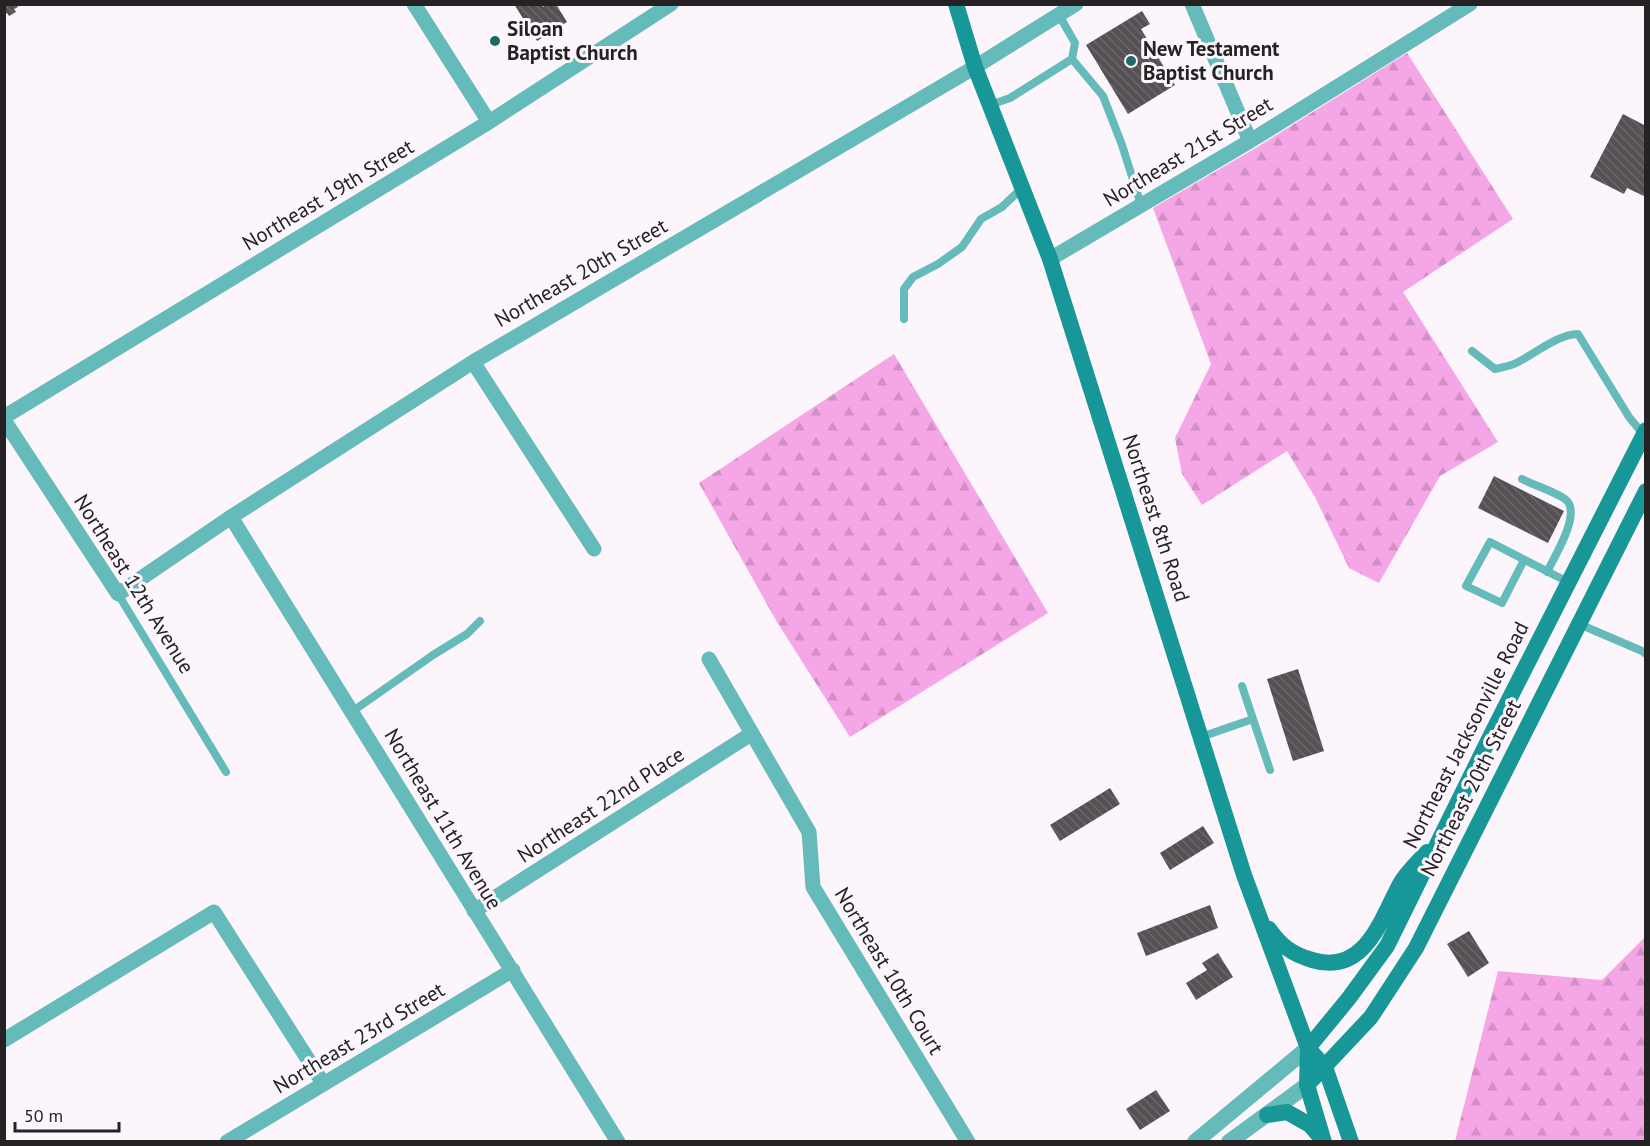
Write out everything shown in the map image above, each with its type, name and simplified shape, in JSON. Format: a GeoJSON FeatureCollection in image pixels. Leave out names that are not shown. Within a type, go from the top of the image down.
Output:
{"type":"FeatureCollection","features":[{"type":"Feature","properties":{"kind":"main road","name":"Northeast 8th Road"},"geometry":{"type":"LineString","coordinates":[[956,4],[975,67],[1050,259],[1258,913],[1308,1047],[1325,1067]]}},
{"type":"Feature","properties":{"kind":"main road","name":"Northeast Jacksonville Road"},"geometry":{"type":"LineString","coordinates":[[1308,1047],[1349,998],[1387,946],[1645,432]]}},
{"type":"Feature","properties":{"kind":"main road","name":"Northeast 20th Street"},"geometry":{"type":"LineString","coordinates":[[1307,1085],[1371,1017],[1416,948],[1646,491]]}},
{"type":"Feature","properties":{"kind":"main road"},"geometry":{"type":"LineString","coordinates":[[1553,612],[1579,624]]}},
{"type":"Feature","properties":{"kind":"main road"},"geometry":{"type":"LineString","coordinates":[[1258,913],[1284,949],[1296,955],[1326,963],[1339,962],[1350,957],[1373,938],[1401,881],[1441,836]]}},
{"type":"Feature","properties":{"kind":"main road","name":"Northeast 8th Road"},"geometry":{"type":"LineString","coordinates":[[1307,1085],[1308,1047]]}},
{"type":"Feature","properties":{"kind":"main road"},"geometry":{"type":"LineString","coordinates":[[1325,1067],[1351,1142]]}},
{"type":"Feature","properties":{"kind":"main road"},"geometry":{"type":"LineString","coordinates":[[1307,1085],[1324,1142]]}},
{"type":"Feature","properties":{"kind":"main road"},"geometry":{"type":"LineString","coordinates":[[1267,1115],[1287,1112],[1310,1125],[1324,1142]]}},
{"type":"Feature","properties":{"kind":"street"},"geometry":{"type":"LineString","coordinates":[[414,4],[489,122]]}},
{"type":"Feature","properties":{"kind":"street","name":"Northeast 19th Street"},"geometry":{"type":"LineString","coordinates":[[4,419],[489,122],[670,4]]}},
{"type":"Feature","properties":{"kind":"street","name":"Northeast 20th Street"},"geometry":{"type":"LineString","coordinates":[[118,594],[231,517],[474,362],[975,67],[1076,4]]}},
{"type":"Feature","properties":{"kind":"street"},"geometry":{"type":"LineString","coordinates":[[1192,4],[1250,141]]}},
{"type":"Feature","properties":{"kind":"street","name":"Northeast 21st Street"},"geometry":{"type":"LineString","coordinates":[[1050,259],[1250,141],[1470,4]]}},
{"type":"Feature","properties":{"kind":"street"},"geometry":{"type":"LineString","coordinates":[[474,362],[594,549]]}},
{"type":"Feature","properties":{"kind":"street","name":"Northeast 12th Avenue"},"geometry":{"type":"LineString","coordinates":[[4,419],[118,594]]}},
{"type":"Feature","properties":{"kind":"street","name":"Northeast 11th Avenue"},"geometry":{"type":"LineString","coordinates":[[231,517],[618,1142]]}},
{"type":"Feature","properties":{"kind":"street","name":"Northeast 10th Court"},"geometry":{"type":"LineString","coordinates":[[709,659],[810,832],[813,887],[968,1142]]}},
{"type":"Feature","properties":{"kind":"street","name":"Northeast 22nd Place"},"geometry":{"type":"LineString","coordinates":[[474,911],[751,734]]}},
{"type":"Feature","properties":{"kind":"street"},"geometry":{"type":"LineString","coordinates":[[4,1040],[214,912],[323,1083]]}},
{"type":"Feature","properties":{"kind":"street","name":"Northeast 23rd Street"},"geometry":{"type":"LineString","coordinates":[[227,1142],[513,970]]}},
{"type":"Feature","properties":{"kind":"street"},"geometry":{"type":"LineString","coordinates":[[1195,1142],[1308,1047]]}},
{"type":"Feature","properties":{"kind":"street"},"geometry":{"type":"LineString","coordinates":[[1229,1142],[1307,1085]]}},
{"type":"Feature","properties":{"kind":"lane"},"geometry":{"type":"LineString","coordinates":[[990,105],[1010,98],[1072,59],[1075,43],[1059,15]]}},
{"type":"Feature","properties":{"kind":"lane"},"geometry":{"type":"LineString","coordinates":[[1072,59],[1103,96],[1122,145],[1141,205]]}},
{"type":"Feature","properties":{"kind":"lane"},"geometry":{"type":"LineString","coordinates":[[904,319],[904,289],[913,278],[962,247],[981,219],[1002,207],[1022,188]]}},
{"type":"Feature","properties":{"kind":"lane"},"geometry":{"type":"LineString","coordinates":[[1472,351],[1496,369],[1516,364],[1545,346],[1569,335],[1578,334],[1629,417],[1645,432]]}},
{"type":"Feature","properties":{"kind":"lane"},"geometry":{"type":"LineString","coordinates":[[1522,479],[1566,500],[1571,509],[1571,521],[1547,572]]}},
{"type":"Feature","properties":{"kind":"lane"},"geometry":{"type":"LineString","coordinates":[[1524,560],[1502,603],[1466,586],[1490,542],[1568,582]]}},
{"type":"Feature","properties":{"kind":"lane","name":"Northeast 12th Avenue"},"geometry":{"type":"LineString","coordinates":[[118,594],[226,772]]}},
{"type":"Feature","properties":{"kind":"lane"},"geometry":{"type":"LineString","coordinates":[[353,711],[467,634],[480,621]]}},
{"type":"Feature","properties":{"kind":"lane"},"geometry":{"type":"LineString","coordinates":[[1579,624],[1646,654]]}},
{"type":"Feature","properties":{"kind":"lane"},"geometry":{"type":"LineString","coordinates":[[1242,686],[1270,770]]}},
{"type":"Feature","properties":{"kind":"lane"},"geometry":{"type":"LineString","coordinates":[[1202,737],[1253,719]]}},
{"type":"Feature","properties":{"kind":"green space"},"geometry":{"type":"Polygon","coordinates":[[[1407,53],[1513,219],[1403,292],[1498,442],[1440,476],[1379,583],[1349,568],[1315,497],[1287,451],[1202,505],[1182,474],[1175,438],[1211,364],[1153,208],[1259,146],[1407,53]]]}},
{"type":"Feature","properties":{"kind":"green space"},"geometry":{"type":"Polygon","coordinates":[[[894,354],[1048,613],[850,737],[777,622],[699,483],[894,354]]]}},
{"type":"Feature","properties":{"kind":"green space"},"geometry":{"type":"Polygon","coordinates":[[[1645,937],[1645,1141],[1455,1141],[1498,971],[1602,980],[1645,937]]]}},
{"type":"Feature","properties":{"kind":"building"},"geometry":{"type":"Polygon","coordinates":[[[4,4],[16,4],[18,7],[14,9],[16,12],[9,16],[7,13],[4,15],[4,4]]]}},
{"type":"Feature","properties":{"kind":"building"},"geometry":{"type":"Polygon","coordinates":[[[514,4],[542,4],[543,7],[547,4],[556,4],[567,22],[537,41],[514,4]]]}},
{"type":"Feature","properties":{"kind":"building"},"geometry":{"type":"Polygon","coordinates":[[[1142,11],[1150,24],[1141,29],[1175,85],[1128,114],[1086,45],[1142,11]]]}},
{"type":"Feature","properties":{"kind":"building"},"geometry":{"type":"Polygon","coordinates":[[[1623,114],[1646,126],[1646,197],[1627,188],[1624,194],[1590,177],[1623,114]]]}},
{"type":"Feature","properties":{"kind":"building"},"geometry":{"type":"Polygon","coordinates":[[[1494,476],[1564,511],[1548,543],[1478,508],[1494,476]]]}},
{"type":"Feature","properties":{"kind":"building"},"geometry":{"type":"Polygon","coordinates":[[[1298,669],[1324,751],[1293,761],[1267,679],[1298,669]]]}},
{"type":"Feature","properties":{"kind":"building"},"geometry":{"type":"Polygon","coordinates":[[[1110,788],[1120,804],[1060,841],[1050,825],[1110,788]]]}},
{"type":"Feature","properties":{"kind":"building"},"geometry":{"type":"Polygon","coordinates":[[[1203,826],[1214,843],[1170,870],[1160,853],[1203,826]]]}},
{"type":"Feature","properties":{"kind":"building"},"geometry":{"type":"Polygon","coordinates":[[[1210,905],[1218,928],[1146,956],[1137,933],[1210,905]]]}},
{"type":"Feature","properties":{"kind":"building"},"geometry":{"type":"Polygon","coordinates":[[[1469,931],[1489,963],[1468,977],[1447,944],[1469,931]]]}},
{"type":"Feature","properties":{"kind":"building"},"geometry":{"type":"Polygon","coordinates":[[[1218,953],[1233,977],[1196,1000],[1186,983],[1207,970],[1202,963],[1218,953]]]}},
{"type":"Feature","properties":{"kind":"building"},"geometry":{"type":"Polygon","coordinates":[[[1156,1090],[1170,1111],[1140,1130],[1126,1109],[1156,1090]]]}},
{"type":"Feature","properties":{"kind":"place","name":"Siloan Baptist Church"},"geometry":{"type":"Point","coordinates":[495,41]}},
{"type":"Feature","properties":{"kind":"place","name":"New Testament Baptist Church"},"geometry":{"type":"Point","coordinates":[1131,61]}}]}
